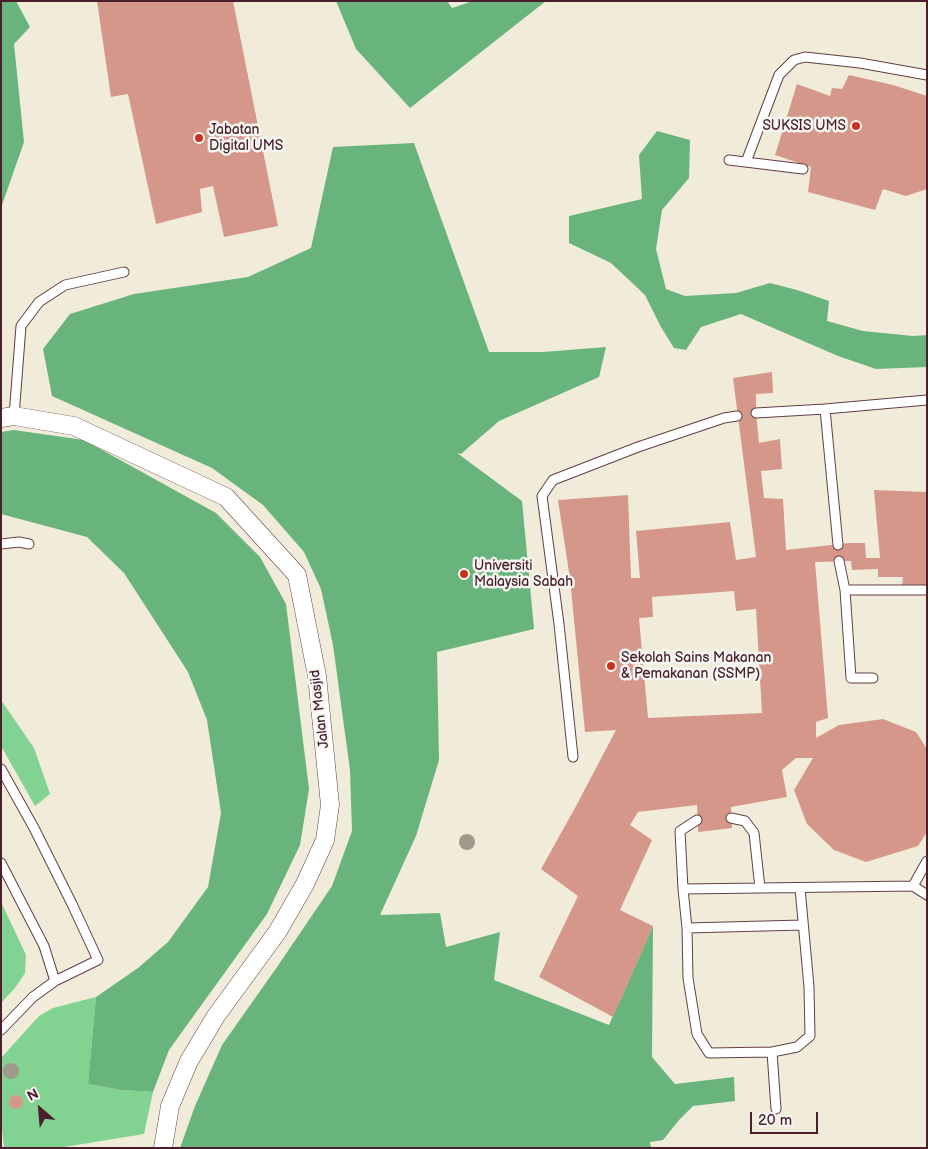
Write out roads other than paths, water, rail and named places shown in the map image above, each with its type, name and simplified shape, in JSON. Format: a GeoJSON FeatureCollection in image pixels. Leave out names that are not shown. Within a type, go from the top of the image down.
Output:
{"type":"FeatureCollection","features":[{"type":"Feature","properties":{"kind":"street","name":"Jalan Masjid"},"geometry":{"type":"LineString","coordinates":[[8,417],[74,426],[226,497],[297,575],[317,676],[330,804],[326,840],[305,884],[278,931],[216,1016],[189,1062],[170,1106],[163,1148]]}},
{"type":"Feature","properties":{"kind":"lane"},"geometry":{"type":"LineString","coordinates":[[746,162],[779,75],[794,60],[806,57],[860,63],[927,75]]}},
{"type":"Feature","properties":{"kind":"lane"},"geometry":{"type":"LineString","coordinates":[[729,160],[803,169]]}},
{"type":"Feature","properties":{"kind":"lane"},"geometry":{"type":"LineString","coordinates":[[8,417],[21,326],[38,302],[65,285],[124,272]]}},
{"type":"Feature","properties":{"kind":"lane"},"geometry":{"type":"LineString","coordinates":[[756,413],[927,400]]}},
{"type":"Feature","properties":{"kind":"lane"},"geometry":{"type":"LineString","coordinates":[[826,409],[838,545]]}},
{"type":"Feature","properties":{"kind":"lane"},"geometry":{"type":"LineString","coordinates":[[573,757],[560,624],[542,496],[553,480],[638,447],[724,418],[737,416]]}},
{"type":"Feature","properties":{"kind":"lane"},"geometry":{"type":"LineString","coordinates":[[1,544],[19,542],[28,544]]}},
{"type":"Feature","properties":{"kind":"lane"},"geometry":{"type":"LineString","coordinates":[[839,561],[845,590],[851,678],[873,678]]}},
{"type":"Feature","properties":{"kind":"lane"},"geometry":{"type":"LineString","coordinates":[[845,590],[927,590]]}},
{"type":"Feature","properties":{"kind":"lane"},"geometry":{"type":"LineString","coordinates":[[1,768],[51,862],[98,960],[55,981],[33,997],[1,1030]]}},
{"type":"Feature","properties":{"kind":"lane"},"geometry":{"type":"LineString","coordinates":[[731,818],[745,821],[754,833],[760,888]]}},
{"type":"Feature","properties":{"kind":"lane"},"geometry":{"type":"LineString","coordinates":[[697,820],[680,831],[682,889],[687,928],[688,978],[697,1034],[709,1053],[772,1052],[797,1048],[810,1036],[809,986],[800,888]]}},
{"type":"Feature","properties":{"kind":"lane"},"geometry":{"type":"LineString","coordinates":[[913,886],[927,860]]}},
{"type":"Feature","properties":{"kind":"lane"},"geometry":{"type":"LineString","coordinates":[[1,864],[44,946],[55,981]]}},
{"type":"Feature","properties":{"kind":"lane"},"geometry":{"type":"LineString","coordinates":[[682,889],[913,886],[927,895]]}},
{"type":"Feature","properties":{"kind":"lane"},"geometry":{"type":"LineString","coordinates":[[687,928],[803,925]]}},
{"type":"Feature","properties":{"kind":"lane"},"geometry":{"type":"LineString","coordinates":[[772,1052],[776,1109]]}},
{"type":"Feature","properties":{"kind":"place","name":"SUKSIS UMS"},"geometry":{"type":"Point","coordinates":[856,126]}},
{"type":"Feature","properties":{"kind":"place","name":"Jabatan Digital UMS"},"geometry":{"type":"Point","coordinates":[199,138]}},
{"type":"Feature","properties":{"kind":"place","name":"Universiti Malaysia Sabah"},"geometry":{"type":"Point","coordinates":[464,574]}},
{"type":"Feature","properties":{"kind":"place","name":"Sekolah Sains Makanan & Pemakanan (SSMP)"},"geometry":{"type":"Point","coordinates":[611,666]}}]}
